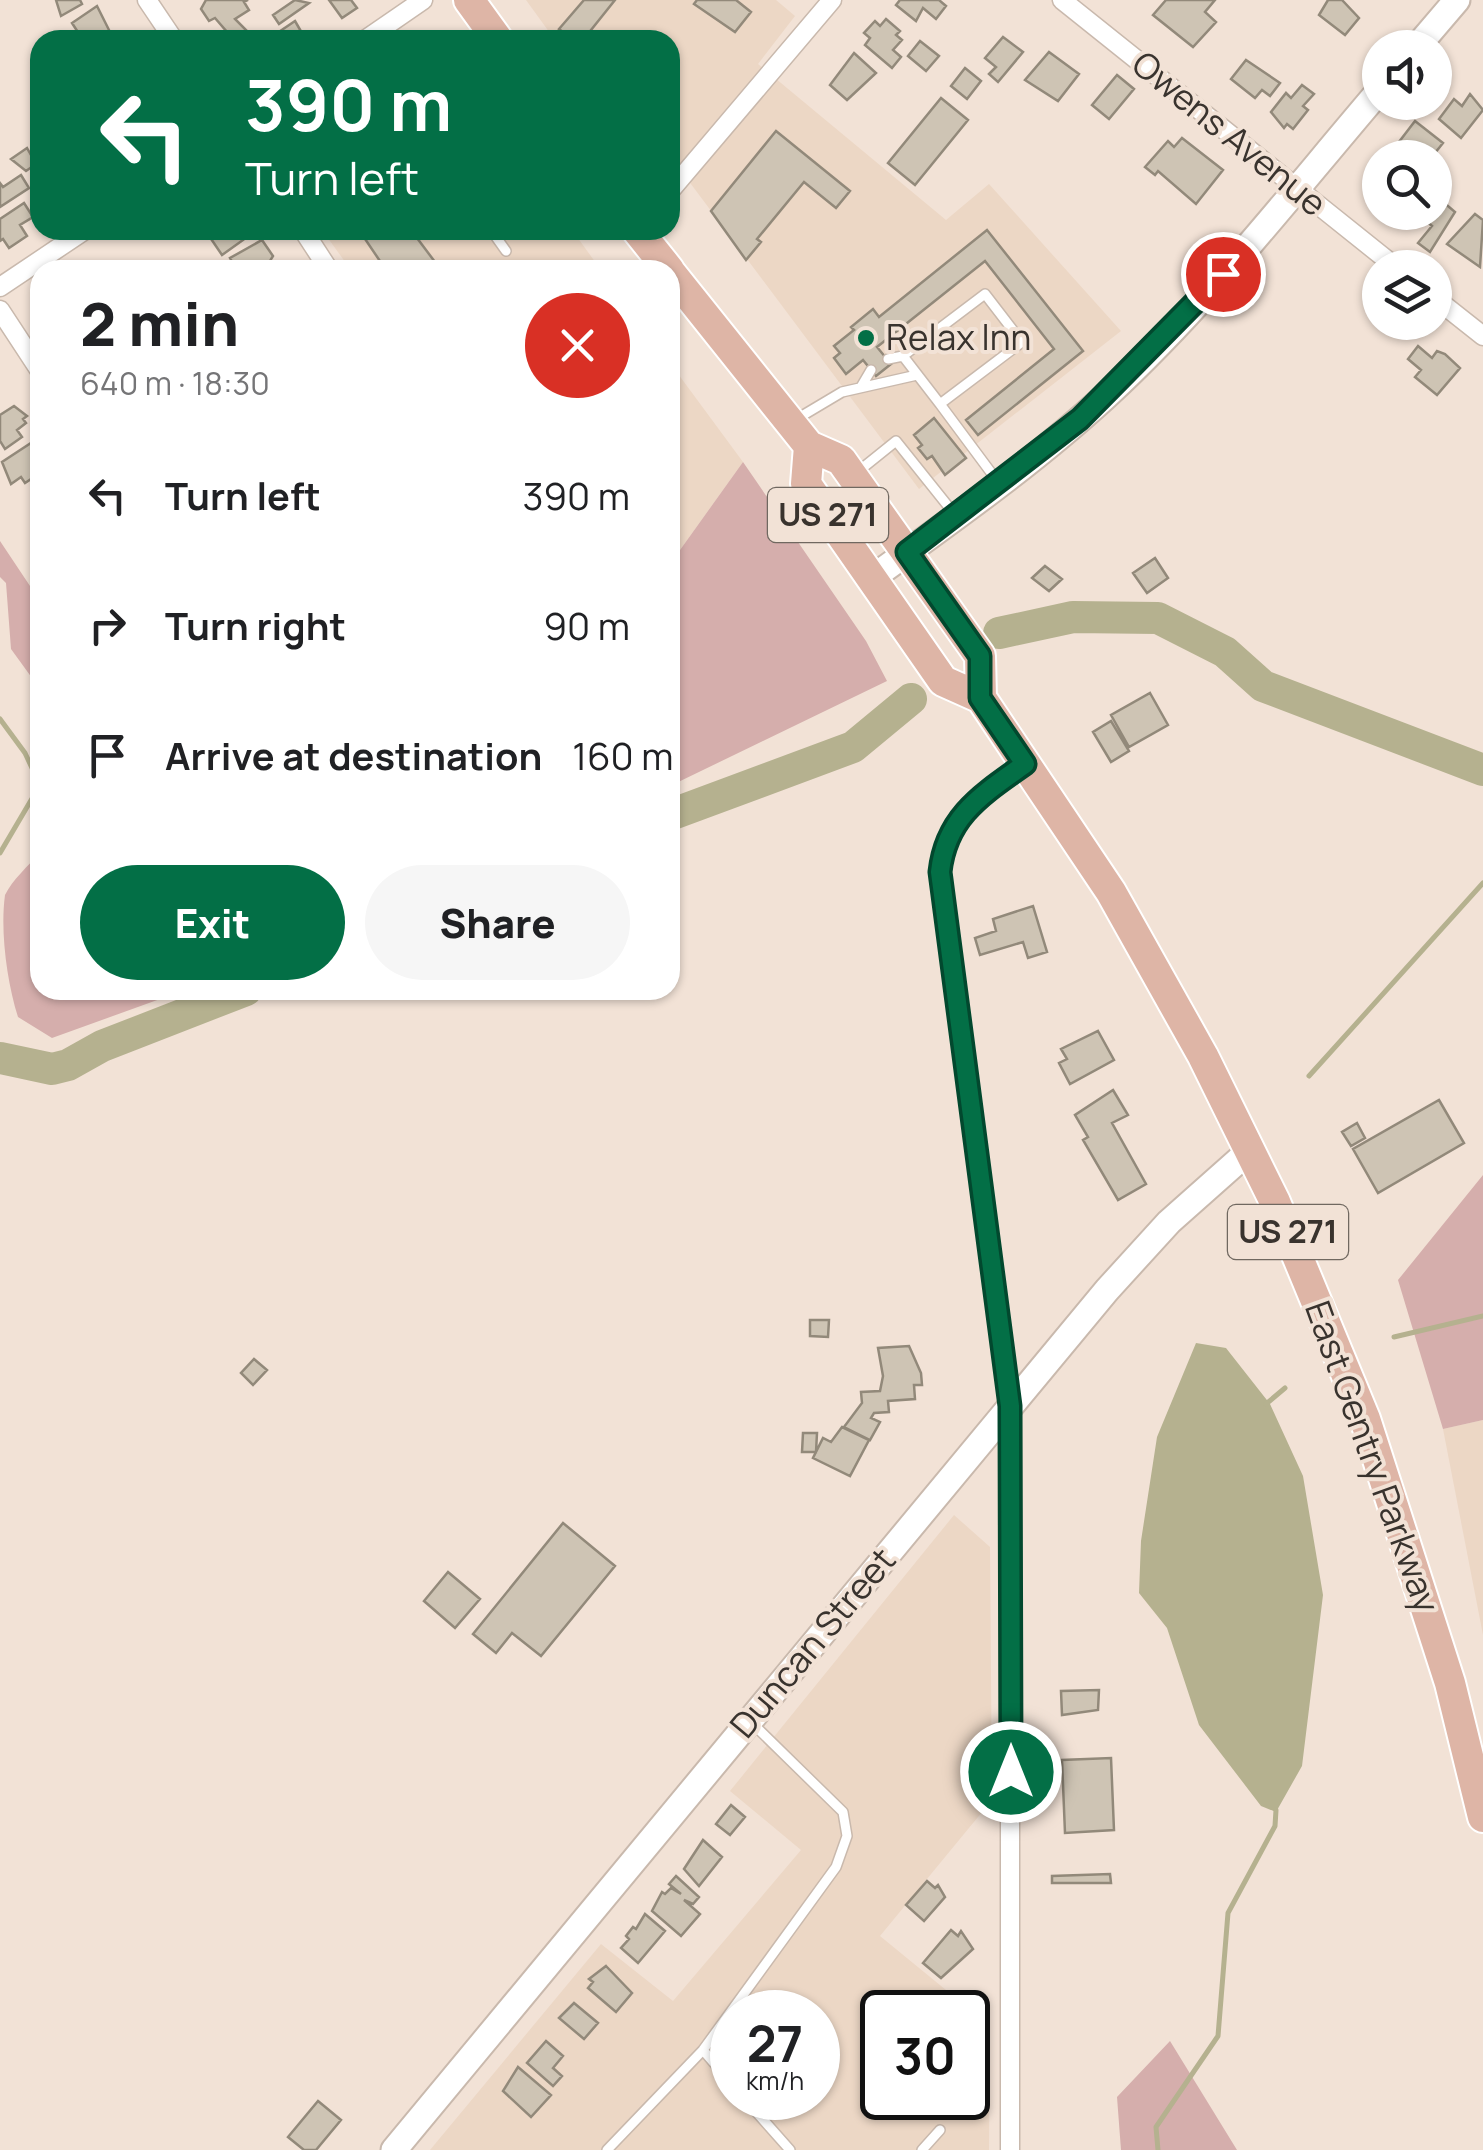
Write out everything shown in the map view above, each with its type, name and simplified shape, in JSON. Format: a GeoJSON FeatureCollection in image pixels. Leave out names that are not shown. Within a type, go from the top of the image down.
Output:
{"type":"FeatureCollection","features":[{"type":"Feature","properties":{"kind":"main road"},"geometry":{"type":"LineString","coordinates":[[469,0],[491,30]]}},
{"type":"Feature","properties":{"kind":"main road","name":"East Gentry Parkway"},"geometry":{"type":"LineString","coordinates":[[645,240],[660,260]]}},
{"type":"Feature","properties":{"kind":"main road","name":"East Gentry Parkway"},"geometry":{"type":"LineString","coordinates":[[680,285],[800,434],[841,460],[980,656],[980,698]]}},
{"type":"Feature","properties":{"kind":"main road","name":"East Gentry Parkway"},"geometry":{"type":"LineString","coordinates":[[800,434],[806,484],[943,681],[980,698],[1111,892],[1203,1056],[1249,1151],[1366,1420],[1474,1739],[1482,1804]]}},
{"type":"Feature","properties":{"kind":"street"},"geometry":{"type":"LineString","coordinates":[[147,0],[167,30]]}},
{"type":"Feature","properties":{"kind":"street"},"geometry":{"type":"LineString","coordinates":[[380,30],[424,0]]}},
{"type":"Feature","properties":{"kind":"street"},"geometry":{"type":"LineString","coordinates":[[680,179],[832,0]]}},
{"type":"Feature","properties":{"kind":"street","name":"Owens Avenue"},"geometry":{"type":"LineString","coordinates":[[1062,0],[1374,250]]}},
{"type":"Feature","properties":{"kind":"street"},"geometry":{"type":"LineString","coordinates":[[1431,30],[1457,0]]}},
{"type":"Feature","properties":{"kind":"street"},"geometry":{"type":"LineString","coordinates":[[872,578],[999,484],[1132,371],[1362,111]]}},
{"type":"Feature","properties":{"kind":"street"},"geometry":{"type":"LineString","coordinates":[[40,260],[70,240]]}},
{"type":"Feature","properties":{"kind":"street"},"geometry":{"type":"LineString","coordinates":[[0,287],[30,267]]}},
{"type":"Feature","properties":{"kind":"street"},"geometry":{"type":"LineString","coordinates":[[0,310],[30,356]]}},
{"type":"Feature","properties":{"kind":"street"},"geometry":{"type":"LineString","coordinates":[[1452,311],[1483,336]]}},
{"type":"Feature","properties":{"kind":"street"},"geometry":{"type":"LineString","coordinates":[[1010,2150],[1010,1406],[940,872],[945,841],[962,812],[1025,764]]}},
{"type":"Feature","properties":{"kind":"street","name":"Duncan Street"},"geometry":{"type":"LineString","coordinates":[[399,2148],[1010,1406],[1169,1222],[1249,1151]]}},
{"type":"Feature","properties":{"kind":"lane"},"geometry":{"type":"LineString","coordinates":[[498,240],[506,251]]}},
{"type":"Feature","properties":{"kind":"lane"},"geometry":{"type":"LineString","coordinates":[[888,359],[902,356],[986,294],[1022,342],[940,404]]}},
{"type":"Feature","properties":{"kind":"lane"},"geometry":{"type":"LineString","coordinates":[[902,356],[999,484]]}},
{"type":"Feature","properties":{"kind":"lane"},"geometry":{"type":"LineString","coordinates":[[800,434],[860,386],[871,370]]}},
{"type":"Feature","properties":{"kind":"lane"},"geometry":{"type":"LineString","coordinates":[[860,386],[918,375]]}},
{"type":"Feature","properties":{"kind":"lane"},"geometry":{"type":"LineString","coordinates":[[852,476],[896,440],[956,516]]}},
{"type":"Feature","properties":{"kind":"lane"},"geometry":{"type":"LineString","coordinates":[[607,2150],[704,2050],[836,1867],[848,1836],[843,1812],[749,1720]]}},
{"type":"Feature","properties":{"kind":"lane"},"geometry":{"type":"LineString","coordinates":[[704,2050],[710,2057]]}},
{"type":"Feature","properties":{"kind":"lane"},"geometry":{"type":"LineString","coordinates":[[763,2120],[790,2150]]}},
{"type":"Feature","properties":{"kind":"lane"},"geometry":{"type":"LineString","coordinates":[[922,2150],[940,2130]]}},
{"type":"Feature","properties":{"kind":"lane"},"geometry":{"type":"LineString","coordinates":[[772,2150],[782,2141]]}},
{"type":"Feature","properties":{"kind":"shaded area"},"geometry":{"type":"Polygon","coordinates":[[[526,0],[776,0],[795,16],[758,64],[946,220],[989,184],[1121,331],[919,489],[680,169],[680,30],[548,30],[526,0]]]}},
{"type":"Feature","properties":{"kind":"shaded area"},"geometry":{"type":"Polygon","coordinates":[[[329,240],[579,240],[594,260],[344,260],[329,240]]]}},
{"type":"Feature","properties":{"kind":"shaded area"},"geometry":{"type":"Polygon","coordinates":[[[680,377],[743,462],[680,550],[680,377]]]}},
{"type":"Feature","properties":{"kind":"shaded area"},"geometry":{"type":"Polygon","coordinates":[[[743,462],[866,641],[887,681],[680,781],[680,550],[743,462]]]}},
{"type":"Feature","properties":{"kind":"shaded area"},"geometry":{"type":"Polygon","coordinates":[[[0,541],[30,586],[30,675],[11,649],[6,583],[0,577],[0,541]]]}},
{"type":"Feature","properties":{"kind":"shaded area"},"geometry":{"type":"Polygon","coordinates":[[[30,863],[30,1000],[157,1000],[52,1038],[18,1017],[5,956],[3,924],[5,895],[30,863]]]}},
{"type":"Feature","properties":{"kind":"shaded area"},"geometry":{"type":"Polygon","coordinates":[[[1483,1175],[1483,1420],[1443,1429],[1398,1280],[1483,1175]]]}},
{"type":"Feature","properties":{"kind":"shaded area"},"geometry":{"type":"Polygon","coordinates":[[[1196,1343],[1226,1348],[1270,1404],[1303,1476],[1323,1595],[1302,1766],[1276,1812],[1261,1806],[1199,1725],[1167,1628],[1139,1593],[1141,1541],[1157,1437],[1196,1343]]]}},
{"type":"Feature","properties":{"kind":"shaded area"},"geometry":{"type":"Polygon","coordinates":[[[1483,1420],[1483,1635],[1443,1429],[1483,1420]]]}},
{"type":"Feature","properties":{"kind":"shaded area"},"geometry":{"type":"Polygon","coordinates":[[[954,1515],[990,1547],[992,1800],[880,1936],[946,1990],[860,1990],[860,2120],[989,2120],[989,2150],[430,2150],[601,1944],[673,2001],[801,1850],[730,1791],[954,1515]]]}},
{"type":"Feature","properties":{"kind":"shaded area"},"geometry":{"type":"Polygon","coordinates":[[[1170,2041],[1237,2150],[1121,2150],[1117,2097],[1170,2041]]]}},
{"type":"Feature","properties":{"kind":"building"},"geometry":{"type":"Polygon","coordinates":[[[56,0],[80,0],[82,4],[61,16],[56,0]]]}},
{"type":"Feature","properties":{"kind":"building"},"geometry":{"type":"Polygon","coordinates":[[[206,0],[248,0],[244,2],[249,10],[235,19],[246,30],[225,30],[215,18],[209,21],[201,9],[206,0]]]}},
{"type":"Feature","properties":{"kind":"building"},"geometry":{"type":"Polygon","coordinates":[[[295,0],[309,3],[279,24],[273,15],[295,0]]]}},
{"type":"Feature","properties":{"kind":"building"},"geometry":{"type":"Polygon","coordinates":[[[329,0],[351,0],[357,8],[342,18],[329,0]]]}},
{"type":"Feature","properties":{"kind":"building"},"geometry":{"type":"Polygon","coordinates":[[[584,0],[615,0],[591,30],[559,29],[584,0]]]}},
{"type":"Feature","properties":{"kind":"building"},"geometry":{"type":"Polygon","coordinates":[[[697,0],[736,0],[751,12],[735,32],[694,4],[697,0]]]}},
{"type":"Feature","properties":{"kind":"building"},"geometry":{"type":"Polygon","coordinates":[[[900,0],[939,0],[946,6],[936,19],[923,8],[916,21],[896,5],[900,0]]]}},
{"type":"Feature","properties":{"kind":"building"},"geometry":{"type":"Polygon","coordinates":[[[1166,0],[1215,0],[1205,12],[1216,22],[1193,47],[1153,15],[1166,0]]]}},
{"type":"Feature","properties":{"kind":"building"},"geometry":{"type":"Polygon","coordinates":[[[1328,0],[1342,0],[1359,18],[1345,35],[1319,15],[1328,0]]]}},
{"type":"Feature","properties":{"kind":"building"},"geometry":{"type":"Polygon","coordinates":[[[97,6],[109,30],[77,30],[72,23],[97,6]]]}},
{"type":"Feature","properties":{"kind":"building"},"geometry":{"type":"Polygon","coordinates":[[[886,19],[900,31],[896,35],[902,40],[893,50],[901,57],[892,68],[865,45],[870,38],[864,33],[875,21],[880,26],[886,19]]]}},
{"type":"Feature","properties":{"kind":"building"},"geometry":{"type":"Polygon","coordinates":[[[295,21],[300,30],[282,30],[295,21]]]}},
{"type":"Feature","properties":{"kind":"building"},"geometry":{"type":"Polygon","coordinates":[[[1003,37],[1023,52],[998,82],[989,74],[996,67],[985,58],[1003,37]]]}},
{"type":"Feature","properties":{"kind":"building"},"geometry":{"type":"Polygon","coordinates":[[[920,41],[939,56],[926,71],[908,56],[920,41]]]}},
{"type":"Feature","properties":{"kind":"building"},"geometry":{"type":"Polygon","coordinates":[[[1049,52],[1079,74],[1058,101],[1025,80],[1049,52]]]}},
{"type":"Feature","properties":{"kind":"building"},"geometry":{"type":"Polygon","coordinates":[[[854,53],[876,73],[847,100],[830,85],[854,53]]]}},
{"type":"Feature","properties":{"kind":"building"},"geometry":{"type":"Polygon","coordinates":[[[1246,60],[1280,83],[1270,96],[1262,90],[1255,98],[1231,79],[1246,60]]]}},
{"type":"Feature","properties":{"kind":"building"},"geometry":{"type":"Polygon","coordinates":[[[965,68],[981,81],[967,99],[951,86],[965,68]]]}},
{"type":"Feature","properties":{"kind":"building"},"geometry":{"type":"Polygon","coordinates":[[[1117,75],[1134,89],[1109,119],[1092,105],[1117,75]]]}},
{"type":"Feature","properties":{"kind":"building"},"geometry":{"type":"Polygon","coordinates":[[[1302,85],[1314,94],[1303,106],[1308,110],[1293,129],[1287,124],[1284,128],[1271,112],[1286,93],[1291,98],[1302,85]]]}},
{"type":"Feature","properties":{"kind":"building"},"geometry":{"type":"Polygon","coordinates":[[[1470,94],[1483,110],[1461,138],[1440,120],[1452,120],[1454,99],[1462,106],[1470,94]]]}},
{"type":"Feature","properties":{"kind":"building"},"geometry":{"type":"Polygon","coordinates":[[[941,98],[968,120],[915,185],[888,163],[941,98]]]}},
{"type":"Feature","properties":{"kind":"building"},"geometry":{"type":"Polygon","coordinates":[[[1415,121],[1439,140],[1400,140],[1415,121]]]}},
{"type":"Feature","properties":{"kind":"building"},"geometry":{"type":"Polygon","coordinates":[[[776,131],[850,191],[836,208],[804,182],[757,239],[761,242],[746,260],[711,211],[776,131]]]}},
{"type":"Feature","properties":{"kind":"building"},"geometry":{"type":"Polygon","coordinates":[[[1182,138],[1223,170],[1196,204],[1158,171],[1155,175],[1145,167],[1168,141],[1174,147],[1182,138]]]}},
{"type":"Feature","properties":{"kind":"building"},"geometry":{"type":"Polygon","coordinates":[[[27,148],[30,168],[26,171],[11,159],[27,148]]]}},
{"type":"Feature","properties":{"kind":"building"},"geometry":{"type":"Polygon","coordinates":[[[21,175],[29,188],[0,207],[0,183],[3,187],[21,175]]]}},
{"type":"Feature","properties":{"kind":"building"},"geometry":{"type":"Polygon","coordinates":[[[24,203],[30,219],[20,225],[27,236],[9,248],[3,239],[0,241],[0,219],[24,203]]]}},
{"type":"Feature","properties":{"kind":"building"},"geometry":{"type":"Polygon","coordinates":[[[1475,214],[1483,220],[1480,267],[1447,244],[1475,214]]]}},
{"type":"Feature","properties":{"kind":"building","name":"Relax Inn"},"geometry":{"type":"Polygon","coordinates":[[[987,230],[1083,351],[978,435],[966,420],[1054,349],[985,261],[877,347],[891,364],[876,376],[863,360],[846,374],[834,358],[840,353],[834,346],[873,309],[879,317],[987,230]]]}},
{"type":"Feature","properties":{"kind":"building"},"geometry":{"type":"Polygon","coordinates":[[[1429,230],[1444,230],[1431,250],[1418,243],[1429,230]]]}},
{"type":"Feature","properties":{"kind":"building"},"geometry":{"type":"Polygon","coordinates":[[[212,240],[243,240],[222,255],[212,240]]]}},
{"type":"Feature","properties":{"kind":"building"},"geometry":{"type":"Polygon","coordinates":[[[262,240],[273,256],[271,260],[230,258],[262,240]]]}},
{"type":"Feature","properties":{"kind":"building"},"geometry":{"type":"Polygon","coordinates":[[[366,240],[418,240],[434,260],[379,260],[366,240]]]}},
{"type":"Feature","properties":{"kind":"building"},"geometry":{"type":"Polygon","coordinates":[[[1418,346],[1432,358],[1437,351],[1445,354],[1460,368],[1437,395],[1415,377],[1421,370],[1408,359],[1418,346]]]}},
{"type":"Feature","properties":{"kind":"building"},"geometry":{"type":"Polygon","coordinates":[[[14,406],[27,416],[23,419],[26,423],[17,430],[22,437],[5,449],[0,441],[0,415],[14,406]]]}},
{"type":"Feature","properties":{"kind":"building"},"geometry":{"type":"Polygon","coordinates":[[[934,418],[966,458],[945,475],[932,456],[927,459],[918,448],[922,445],[914,435],[934,418]]]}},
{"type":"Feature","properties":{"kind":"building"},"geometry":{"type":"Polygon","coordinates":[[[30,444],[30,480],[25,483],[21,477],[11,484],[2,462],[30,444]]]}},
{"type":"Feature","properties":{"kind":"building"},"geometry":{"type":"Polygon","coordinates":[[[1155,558],[1168,578],[1147,593],[1133,573],[1155,558]]]}},
{"type":"Feature","properties":{"kind":"building"},"geometry":{"type":"Polygon","coordinates":[[[1045,566],[1062,579],[1049,591],[1032,578],[1045,566]]]}},
{"type":"Feature","properties":{"kind":"building"},"geometry":{"type":"Polygon","coordinates":[[[1150,693],[1168,725],[1129,747],[1111,715],[1150,693]]]}},
{"type":"Feature","properties":{"kind":"building"},"geometry":{"type":"Polygon","coordinates":[[[1111,721],[1129,751],[1111,762],[1093,732],[1111,721]]]}},
{"type":"Feature","properties":{"kind":"building"},"geometry":{"type":"Polygon","coordinates":[[[1033,906],[1047,952],[1028,958],[1023,942],[980,955],[975,938],[996,931],[993,919],[1033,906]]]}},
{"type":"Feature","properties":{"kind":"building"},"geometry":{"type":"Polygon","coordinates":[[[1098,1031],[1114,1060],[1070,1084],[1059,1063],[1067,1059],[1061,1049],[1098,1031]]]}},
{"type":"Feature","properties":{"kind":"building"},"geometry":{"type":"Polygon","coordinates":[[[1113,1090],[1128,1115],[1112,1123],[1146,1184],[1118,1200],[1083,1140],[1088,1137],[1075,1115],[1113,1090]]]}},
{"type":"Feature","properties":{"kind":"building"},"geometry":{"type":"Polygon","coordinates":[[[1439,1100],[1464,1143],[1378,1193],[1353,1149],[1439,1100]]]}},
{"type":"Feature","properties":{"kind":"building"},"geometry":{"type":"Polygon","coordinates":[[[1357,1123],[1365,1138],[1351,1146],[1342,1132],[1357,1123]]]}},
{"type":"Feature","properties":{"kind":"building"},"geometry":{"type":"Polygon","coordinates":[[[810,1320],[829,1320],[828,1337],[810,1336],[810,1320]]]}},
{"type":"Feature","properties":{"kind":"building"},"geometry":{"type":"Polygon","coordinates":[[[909,1346],[921,1373],[922,1385],[914,1385],[915,1399],[888,1401],[889,1412],[874,1413],[871,1418],[880,1422],[870,1440],[844,1427],[862,1403],[861,1392],[880,1391],[883,1376],[878,1348],[909,1346]]]}},
{"type":"Feature","properties":{"kind":"building"},"geometry":{"type":"Polygon","coordinates":[[[254,1359],[267,1370],[253,1385],[241,1373],[254,1359]]]}},
{"type":"Feature","properties":{"kind":"building"},"geometry":{"type":"Polygon","coordinates":[[[842,1427],[869,1440],[850,1476],[813,1458],[823,1438],[831,1442],[842,1427]]]}},
{"type":"Feature","properties":{"kind":"building"},"geometry":{"type":"Polygon","coordinates":[[[803,1433],[817,1433],[816,1452],[802,1452],[803,1433]]]}},
{"type":"Feature","properties":{"kind":"building"},"geometry":{"type":"Polygon","coordinates":[[[563,1523],[615,1566],[541,1656],[512,1633],[496,1653],[473,1634],[563,1523]]]}},
{"type":"Feature","properties":{"kind":"building"},"geometry":{"type":"Polygon","coordinates":[[[448,1572],[480,1599],[455,1628],[424,1601],[448,1572]]]}},
{"type":"Feature","properties":{"kind":"building"},"geometry":{"type":"Polygon","coordinates":[[[1099,1690],[1098,1710],[1062,1715],[1061,1691],[1099,1690]]]}},
{"type":"Feature","properties":{"kind":"building"},"geometry":{"type":"Polygon","coordinates":[[[1111,1758],[1114,1830],[1065,1833],[1062,1760],[1111,1758]]]}},
{"type":"Feature","properties":{"kind":"building"},"geometry":{"type":"Polygon","coordinates":[[[731,1805],[745,1817],[730,1835],[716,1824],[731,1805]]]}},
{"type":"Feature","properties":{"kind":"building"},"geometry":{"type":"Polygon","coordinates":[[[703,1840],[722,1857],[699,1886],[684,1869],[703,1840]]]}},
{"type":"Feature","properties":{"kind":"building"},"geometry":{"type":"Polygon","coordinates":[[[1110,1874],[1111,1883],[1052,1883],[1052,1876],[1110,1874]]]}},
{"type":"Feature","properties":{"kind":"building"},"geometry":{"type":"Polygon","coordinates":[[[676,1876],[699,1897],[693,1904],[684,1900],[700,1914],[681,1936],[652,1911],[662,1892],[665,1894],[671,1888],[681,1894],[669,1884],[676,1876]]]}},
{"type":"Feature","properties":{"kind":"building"},"geometry":{"type":"Polygon","coordinates":[[[927,1881],[935,1888],[938,1885],[945,1897],[924,1921],[906,1905],[927,1881]]]}},
{"type":"Feature","properties":{"kind":"building"},"geometry":{"type":"Polygon","coordinates":[[[645,1914],[665,1931],[638,1963],[621,1948],[645,1914]]]}},
{"type":"Feature","properties":{"kind":"building"},"geometry":{"type":"Polygon","coordinates":[[[951,1930],[958,1936],[961,1931],[973,1949],[941,1978],[923,1963],[951,1930]]]}},
{"type":"Feature","properties":{"kind":"building"},"geometry":{"type":"Polygon","coordinates":[[[606,1966],[632,1993],[616,2012],[588,1988],[593,1982],[589,1979],[606,1966]]]}},
{"type":"Feature","properties":{"kind":"building"},"geometry":{"type":"Polygon","coordinates":[[[574,2003],[598,2023],[584,2039],[559,2018],[574,2003]]]}},
{"type":"Feature","properties":{"kind":"building"},"geometry":{"type":"Polygon","coordinates":[[[546,2041],[563,2056],[553,2068],[562,2076],[553,2086],[527,2063],[546,2041]]]}},
{"type":"Feature","properties":{"kind":"building"},"geometry":{"type":"Polygon","coordinates":[[[518,2067],[551,2095],[531,2117],[503,2091],[518,2067]]]}},
{"type":"Feature","properties":{"kind":"building"},"geometry":{"type":"Polygon","coordinates":[[[318,2101],[341,2120],[316,2150],[304,2150],[288,2137],[318,2101]]]}},
{"type":"Feature","properties":{"kind":"waterway"},"geometry":{"type":"LineString","coordinates":[[999,633],[1073,617],[1158,618],[1225,652],[1263,686],[1483,770]]}},
{"type":"Feature","properties":{"kind":"waterway"},"geometry":{"type":"LineString","coordinates":[[680,811],[853,747],[911,699]]}},
{"type":"Feature","properties":{"kind":"waterway"},"geometry":{"type":"LineString","coordinates":[[0,719],[30,764]]}},
{"type":"Feature","properties":{"kind":"waterway"},"geometry":{"type":"LineString","coordinates":[[0,853],[30,802]]}},
{"type":"Feature","properties":{"kind":"waterway"},"geometry":{"type":"LineString","coordinates":[[1309,1076],[1483,883]]}},
{"type":"Feature","properties":{"kind":"waterway"},"geometry":{"type":"LineString","coordinates":[[0,1058],[52,1069],[68,1065],[102,1046],[220,1000]]}},
{"type":"Feature","properties":{"kind":"waterway"},"geometry":{"type":"LineString","coordinates":[[1394,1337],[1483,1316]]}},
{"type":"Feature","properties":{"kind":"waterway"},"geometry":{"type":"LineString","coordinates":[[1266,1404],[1285,1388]]}},
{"type":"Feature","properties":{"kind":"waterway"},"geometry":{"type":"LineString","coordinates":[[1158,2150],[1156,2127],[1218,2036],[1228,1913],[1275,1826],[1276,1810]]}},
{"type":"Feature","properties":{"kind":"place","name":"Relax Inn"},"geometry":{"type":"Point","coordinates":[866,338]}},
{"type":"Feature","properties":{"kind":"route"},"geometry":{"type":"LineString","coordinates":[[1011,1772],[1010,1406],[940,872],[945,841],[962,812],[1025,764],[980,698],[980,656],[907,552],[1080,419],[1223,274]]}}]}
